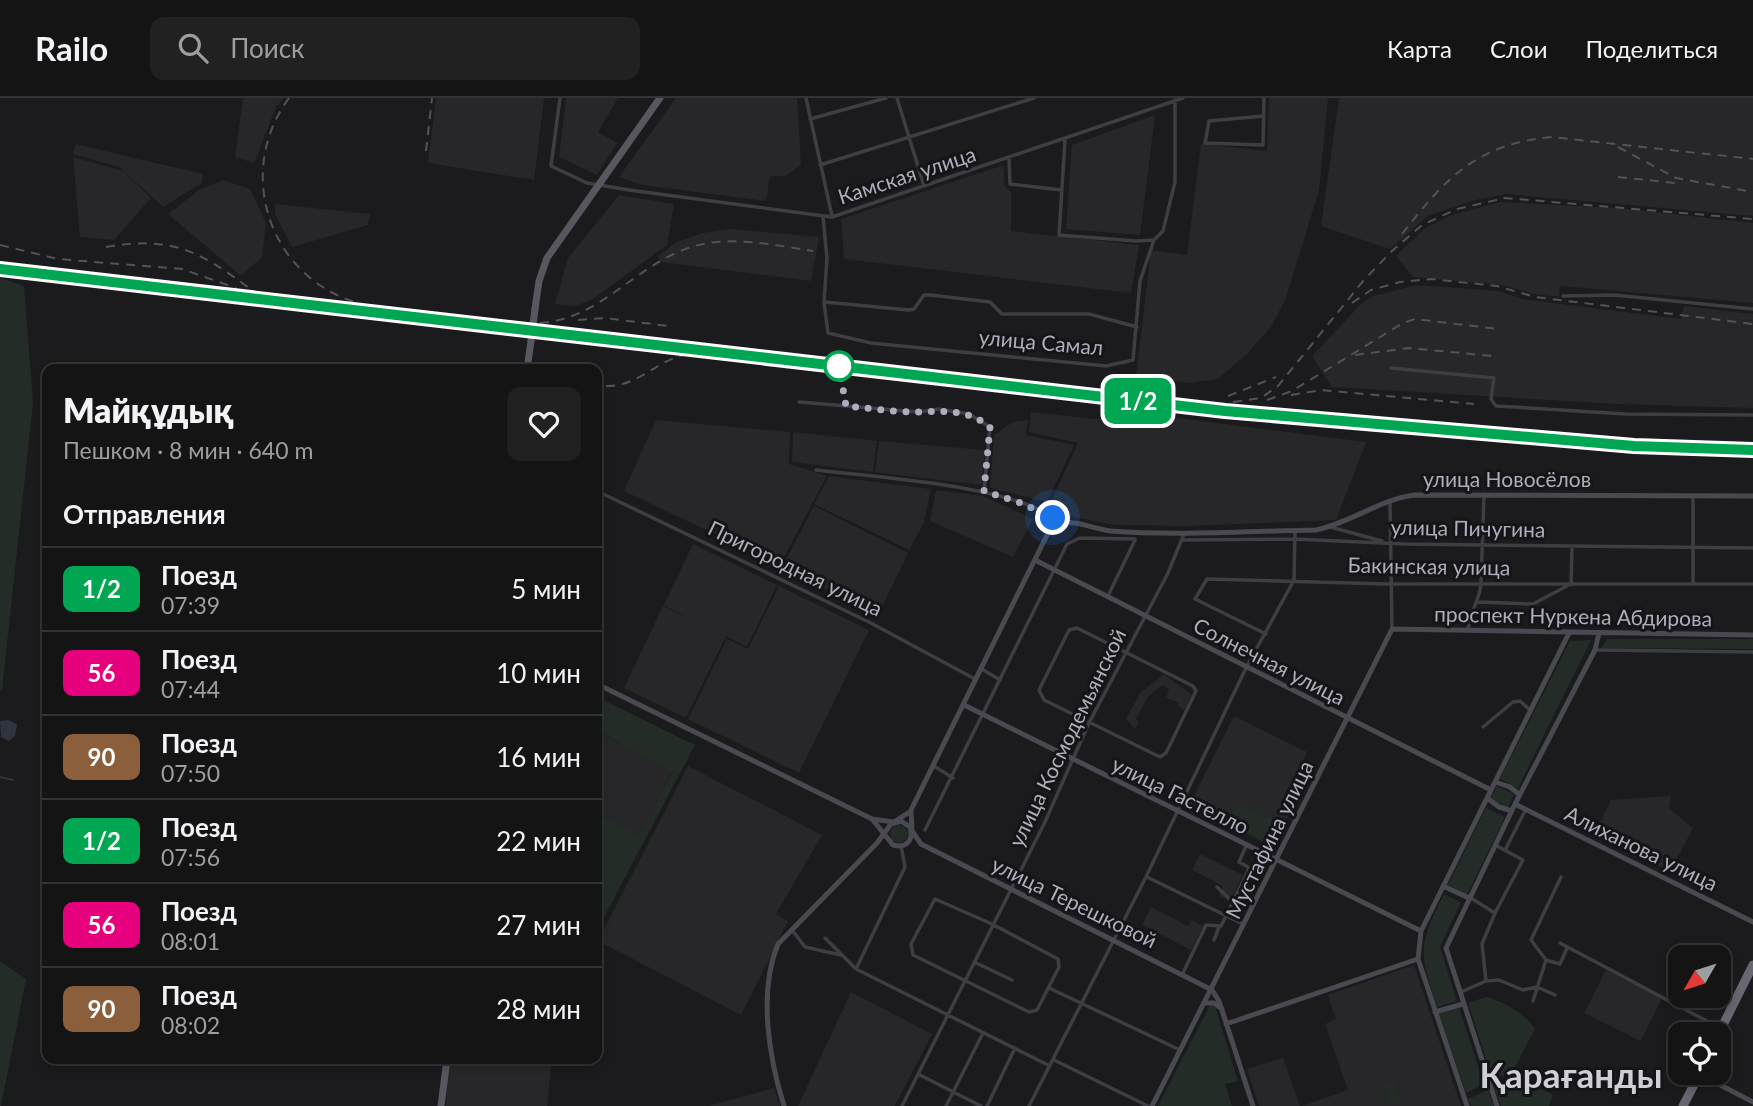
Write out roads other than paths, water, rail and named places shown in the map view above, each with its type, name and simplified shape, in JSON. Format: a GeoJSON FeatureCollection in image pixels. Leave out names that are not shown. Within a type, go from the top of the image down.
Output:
{"type":"FeatureCollection","features":[{"type":"Feature","properties":{"kind":"highway"},"geometry":{"type":"LineString","coordinates":[[1725,1022],[1753,965]]}},
{"type":"Feature","properties":{"kind":"highway"},"geometry":{"type":"LineString","coordinates":[[1683,1106],[1693,1085]]}},
{"type":"Feature","properties":{"kind":"main road"},"geometry":{"type":"LineString","coordinates":[[528,364],[544,265],[660,98]]}},
{"type":"Feature","properties":{"kind":"main road","name":"улица Новосёлов"},"geometry":{"type":"LineString","coordinates":[[1183,536],[1330,527],[1390,501],[1413,495],[1753,496]]}},
{"type":"Feature","properties":{"kind":"main road","name":"улица Пичугина"},"geometry":{"type":"LineString","coordinates":[[1056,523],[1063,521],[1135,536],[1183,536]]}},
{"type":"Feature","properties":{"kind":"main road"},"geometry":{"type":"LineString","coordinates":[[784,1106],[772,1051],[767,990],[771,962],[778,944],[877,843],[894,822],[911,810],[1056,523]]}},
{"type":"Feature","properties":{"kind":"main road","name":"Солнечная улица"},"geometry":{"type":"LineString","coordinates":[[1035,560],[1145,618],[1491,790]]}},
{"type":"Feature","properties":{"kind":"main road","name":"проспект Нуркена Абдирова"},"geometry":{"type":"LineString","coordinates":[[1392,629],[1753,635]]}},
{"type":"Feature","properties":{"kind":"main road","name":"Мустафина улица"},"geometry":{"type":"LineString","coordinates":[[1150,1106],[1278,861],[1381,645],[1392,629]]}},
{"type":"Feature","properties":{"kind":"main road"},"geometry":{"type":"LineString","coordinates":[[1467,1106],[1418,959],[1421,931],[1569,633]]}},
{"type":"Feature","properties":{"kind":"main road"},"geometry":{"type":"LineString","coordinates":[[1497,1106],[1446,948],[1515,804],[1595,650],[1599,633]]}},
{"type":"Feature","properties":{"kind":"main road","name":"улица Терешковой"},"geometry":{"type":"LineString","coordinates":[[602,686],[872,819],[905,822],[921,844],[1212,990]]}},
{"type":"Feature","properties":{"kind":"main road","name":"улица Гастелло"},"geometry":{"type":"LineString","coordinates":[[964,705],[1421,931]]}},
{"type":"Feature","properties":{"kind":"main road"},"geometry":{"type":"LineString","coordinates":[[1495,782],[1510,787],[1520,795]]}},
{"type":"Feature","properties":{"kind":"main road"},"geometry":{"type":"LineString","coordinates":[[1487,798],[1499,807],[1512,811]]}},
{"type":"Feature","properties":{"kind":"main road","name":"Алиханова улица"},"geometry":{"type":"LineString","coordinates":[[1515,804],[1753,922]]}},
{"type":"Feature","properties":{"kind":"main road"},"geometry":{"type":"LineString","coordinates":[[903,846],[911,839],[911,810]]}},
{"type":"Feature","properties":{"kind":"main road","name":"улица Терешковой"},"geometry":{"type":"LineString","coordinates":[[872,819],[886,833],[890,843]]}},
{"type":"Feature","properties":{"kind":"main road"},"geometry":{"type":"LineString","coordinates":[[877,843],[903,846],[921,844]]}},
{"type":"Feature","properties":{"kind":"main road"},"geometry":{"type":"LineString","coordinates":[[1443,886],[1469,897]]}},
{"type":"Feature","properties":{"kind":"main road"},"geometry":{"type":"LineString","coordinates":[[1226,1024],[1418,959]]}},
{"type":"Feature","properties":{"kind":"main road"},"geometry":{"type":"LineString","coordinates":[[1212,990],[1222,1009],[1253,1106]]}},
{"type":"Feature","properties":{"kind":"main road"},"geometry":{"type":"LineString","coordinates":[[1204,1003],[1214,1003],[1222,1009]]}},
{"type":"Feature","properties":{"kind":"main road"},"geometry":{"type":"LineString","coordinates":[[1435,1012],[1463,1004]]}},
{"type":"Feature","properties":{"kind":"main road"},"geometry":{"type":"LineString","coordinates":[[441,1106],[446,1064]]}},
{"type":"Feature","properties":{"kind":"main road"},"geometry":{"type":"LineString","coordinates":[[1721,1085],[1753,1102]]}},
{"type":"Feature","properties":{"kind":"street","name":"Камская улица"},"geometry":{"type":"LineString","coordinates":[[560,98],[551,166],[574,178],[823,218],[1009,159],[1183,98]]}},
{"type":"Feature","properties":{"kind":"street"},"geometry":{"type":"LineString","coordinates":[[806,98],[832,216]]}},
{"type":"Feature","properties":{"kind":"street"},"geometry":{"type":"LineString","coordinates":[[810,118],[886,98]]}},
{"type":"Feature","properties":{"kind":"street"},"geometry":{"type":"LineString","coordinates":[[897,98],[924,186]]}},
{"type":"Feature","properties":{"kind":"street"},"geometry":{"type":"LineString","coordinates":[[820,166],[909,135],[1034,98]]}},
{"type":"Feature","properties":{"kind":"street"},"geometry":{"type":"LineString","coordinates":[[1263,116],[1209,121],[1205,143],[1262,145],[1264,98]]}},
{"type":"Feature","properties":{"kind":"street"},"geometry":{"type":"LineString","coordinates":[[1138,327],[1140,281],[1154,240],[1163,231],[1175,182],[1175,99]]}},
{"type":"Feature","properties":{"kind":"street"},"geometry":{"type":"LineString","coordinates":[[1065,140],[1059,235],[1154,240]]}},
{"type":"Feature","properties":{"kind":"street"},"geometry":{"type":"LineString","coordinates":[[1009,159],[1010,184],[1062,190]]}},
{"type":"Feature","properties":{"kind":"street"},"geometry":{"type":"LineString","coordinates":[[823,218],[827,258],[824,302]]}},
{"type":"Feature","properties":{"kind":"street","name":"улица Самал"},"geometry":{"type":"LineString","coordinates":[[924,295],[931,295],[990,302],[1002,314],[1089,314],[1138,327],[1133,360],[1106,366],[880,344],[828,333],[824,302],[909,310],[914,309],[924,295]]}},
{"type":"Feature","properties":{"kind":"street"},"geometry":{"type":"LineString","coordinates":[[1563,296],[1640,297],[1753,309]]}},
{"type":"Feature","properties":{"kind":"street"},"geometry":{"type":"LineString","coordinates":[[1391,368],[1494,378],[1491,399],[1496,406],[1626,414],[1753,415]]}},
{"type":"Feature","properties":{"kind":"street"},"geometry":{"type":"LineString","coordinates":[[799,402],[918,412],[939,409],[981,419],[990,427],[984,491]]}},
{"type":"Feature","properties":{"kind":"street","name":"улица Пичугина"},"geometry":{"type":"LineString","coordinates":[[816,470],[984,491],[1041,511],[1056,523]]}},
{"type":"Feature","properties":{"kind":"street","name":"Пригородная улица"},"geometry":{"type":"LineString","coordinates":[[602,493],[869,622],[976,680]]}},
{"type":"Feature","properties":{"kind":"street"},"geometry":{"type":"LineString","coordinates":[[1468,630],[1470,612],[1481,584],[1484,495]]}},
{"type":"Feature","properties":{"kind":"street"},"geometry":{"type":"LineString","coordinates":[[1693,496],[1693,583]]}},
{"type":"Feature","properties":{"kind":"street","name":"Мустафина улица"},"geometry":{"type":"LineString","coordinates":[[1390,501],[1392,629]]}},
{"type":"Feature","properties":{"kind":"street"},"geometry":{"type":"LineString","coordinates":[[1330,527],[1391,543]]}},
{"type":"Feature","properties":{"kind":"street"},"geometry":{"type":"LineString","coordinates":[[1101,538],[1102,530]]}},
{"type":"Feature","properties":{"kind":"street"},"geometry":{"type":"LineString","coordinates":[[1029,1106],[1146,877],[1246,668],[1294,580],[1295,530]]}},
{"type":"Feature","properties":{"kind":"street"},"geometry":{"type":"LineString","coordinates":[[925,830],[1067,544],[1073,539],[1135,536],[1107,598]]}},
{"type":"Feature","properties":{"kind":"street","name":"улица Пичугина"},"geometry":{"type":"LineString","coordinates":[[1183,536],[1572,547],[1753,548]]}},
{"type":"Feature","properties":{"kind":"street","name":"улица Космодемьянской"},"geometry":{"type":"LineString","coordinates":[[902,1106],[1010,890],[1089,723],[1128,653],[1183,536]]}},
{"type":"Feature","properties":{"kind":"street"},"geometry":{"type":"LineString","coordinates":[[1476,602],[1533,604],[1570,585],[1572,547]]}},
{"type":"Feature","properties":{"kind":"street","name":"Бакинская улица"},"geometry":{"type":"LineString","coordinates":[[1266,634],[1195,599],[1203,583],[1208,579],[1570,585],[1753,584]]}},
{"type":"Feature","properties":{"kind":"street"},"geometry":{"type":"LineString","coordinates":[[1077,628],[1128,653],[1193,686],[1196,691],[1166,754],[1160,757],[1044,700],[1039,690],[1069,630],[1077,628]]}},
{"type":"Feature","properties":{"kind":"street","name":"проспект Нуркена Абдирова"},"geometry":{"type":"LineString","coordinates":[[1595,650],[1753,652]]}},
{"type":"Feature","properties":{"kind":"street"},"geometry":{"type":"LineString","coordinates":[[982,669],[1000,680]]}},
{"type":"Feature","properties":{"kind":"street"},"geometry":{"type":"LineString","coordinates":[[1483,727],[1513,702],[1520,701],[1530,710]]}},
{"type":"Feature","properties":{"kind":"street"},"geometry":{"type":"LineString","coordinates":[[933,766],[953,778]]}},
{"type":"Feature","properties":{"kind":"street"},"geometry":{"type":"LineString","coordinates":[[1505,850],[1527,809]]}},
{"type":"Feature","properties":{"kind":"street"},"geometry":{"type":"LineString","coordinates":[[1486,981],[1482,944],[1523,860],[1495,845]]}},
{"type":"Feature","properties":{"kind":"street"},"geometry":{"type":"LineString","coordinates":[[856,969],[905,867],[903,846]]}},
{"type":"Feature","properties":{"kind":"street"},"geometry":{"type":"LineString","coordinates":[[1214,940],[1249,869],[1239,862],[1247,846]]}},
{"type":"Feature","properties":{"kind":"street"},"geometry":{"type":"LineString","coordinates":[[1146,877],[1245,925]]}},
{"type":"Feature","properties":{"kind":"street"},"geometry":{"type":"LineString","coordinates":[[1561,877],[1531,940],[1546,960],[1560,964],[1567,947]]}},
{"type":"Feature","properties":{"kind":"street"},"geometry":{"type":"LineString","coordinates":[[1217,887],[1233,902]]}},
{"type":"Feature","properties":{"kind":"street"},"geometry":{"type":"LineString","coordinates":[[1469,897],[1495,913]]}},
{"type":"Feature","properties":{"kind":"street"},"geometry":{"type":"LineString","coordinates":[[935,900],[992,924],[1058,959],[1059,967],[1039,1008],[1031,1012],[913,955],[911,944],[935,900]]}},
{"type":"Feature","properties":{"kind":"street"},"geometry":{"type":"LineString","coordinates":[[1182,975],[1206,925],[1219,928]]}},
{"type":"Feature","properties":{"kind":"street"},"geometry":{"type":"LineString","coordinates":[[790,930],[805,947],[843,956]]}},
{"type":"Feature","properties":{"kind":"street"},"geometry":{"type":"LineString","coordinates":[[825,939],[856,969],[1050,1066]]}},
{"type":"Feature","properties":{"kind":"street"},"geometry":{"type":"LineString","coordinates":[[1560,943],[1702,1022]]}},
{"type":"Feature","properties":{"kind":"street"},"geometry":{"type":"LineString","coordinates":[[1533,1001],[1546,960]]}},
{"type":"Feature","properties":{"kind":"street"},"geometry":{"type":"LineString","coordinates":[[974,962],[1012,980]]}},
{"type":"Feature","properties":{"kind":"street"},"geometry":{"type":"LineString","coordinates":[[1459,993],[1486,981],[1499,980],[1523,990],[1537,987],[1555,995]]}},
{"type":"Feature","properties":{"kind":"street"},"geometry":{"type":"LineString","coordinates":[[1049,988],[1180,1050]]}},
{"type":"Feature","properties":{"kind":"street"},"geometry":{"type":"LineString","coordinates":[[946,1106],[983,1032]]}},
{"type":"Feature","properties":{"kind":"street"},"geometry":{"type":"LineString","coordinates":[[987,1106],[1015,1048]]}},
{"type":"Feature","properties":{"kind":"street"},"geometry":{"type":"LineString","coordinates":[[1054,1060],[1150,1106]]}},
{"type":"Feature","properties":{"kind":"street"},"geometry":{"type":"LineString","coordinates":[[918,1074],[981,1106]]}},
{"type":"Feature","properties":{"kind":"water"},"geometry":{"type":"Polygon","coordinates":[[[8,720],[17,724],[15,736],[9,741],[1,737],[0,721],[8,720]]]}},
{"type":"Feature","properties":{"kind":"waterway"},"geometry":{"type":"LineString","coordinates":[[0,777],[13,780]]}},
{"type":"Feature","properties":{"kind":"railway"},"geometry":{"type":"LineString","coordinates":[[289,98],[273,127],[264,157],[263,188],[269,217],[282,245],[300,269],[325,288],[355,302]]}},
{"type":"Feature","properties":{"kind":"railway"},"geometry":{"type":"LineString","coordinates":[[426,151],[432,98]]}},
{"type":"Feature","properties":{"kind":"railway"},"geometry":{"type":"LineString","coordinates":[[1402,234],[1433,196],[1465,167],[1503,147],[1526,141],[1552,137],[1753,159]]}},
{"type":"Feature","properties":{"kind":"railway"},"geometry":{"type":"LineString","coordinates":[[1618,147],[1676,178],[1753,192]]}},
{"type":"Feature","properties":{"kind":"railway"},"geometry":{"type":"LineString","coordinates":[[1618,177],[1675,183]]}},
{"type":"Feature","properties":{"kind":"railway"},"geometry":{"type":"LineString","coordinates":[[1233,402],[1261,398],[1278,386],[1364,280],[1392,251],[1422,225],[1457,209],[1505,198],[1753,219]]}},
{"type":"Feature","properties":{"kind":"railway"},"geometry":{"type":"LineString","coordinates":[[540,323],[581,312],[671,255],[706,243],[736,241],[813,251]]}},
{"type":"Feature","properties":{"kind":"railway"},"geometry":{"type":"LineString","coordinates":[[106,247],[149,243],[183,249],[214,264],[249,288]]}},
{"type":"Feature","properties":{"kind":"railway"},"geometry":{"type":"LineString","coordinates":[[0,245],[58,259],[182,269],[236,288]]}},
{"type":"Feature","properties":{"kind":"railway"},"geometry":{"type":"LineString","coordinates":[[0,266],[1368,423],[1634,444],[1753,447]]}},
{"type":"Feature","properties":{"kind":"railway"},"geometry":{"type":"LineString","coordinates":[[1352,303],[1371,290],[1400,282],[1431,279],[1497,286],[1535,297],[1753,324]]}},
{"type":"Feature","properties":{"kind":"railway"},"geometry":{"type":"LineString","coordinates":[[578,320],[605,318],[668,326]]}},
{"type":"Feature","properties":{"kind":"railway"},"geometry":{"type":"LineString","coordinates":[[1267,400],[1292,391],[1403,323],[1415,319],[1498,329]]}},
{"type":"Feature","properties":{"kind":"railway"},"geometry":{"type":"LineString","coordinates":[[1355,355],[1409,348],[1492,356]]}},
{"type":"Feature","properties":{"kind":"railway"},"geometry":{"type":"LineString","coordinates":[[606,386],[619,385],[672,359],[696,354]]}},
{"type":"Feature","properties":{"kind":"railway"},"geometry":{"type":"LineString","coordinates":[[1228,396],[1276,377]]}},
{"type":"Feature","properties":{"kind":"railway"},"geometry":{"type":"LineString","coordinates":[[1291,395],[1321,390],[1474,404]]}},
{"type":"Feature","properties":{"kind":"train","name":"1/2"},"geometry":{"type":"LineString","coordinates":[[0,269],[1225,411],[1634,446],[1753,450]]}},
{"type":"Feature","properties":{"kind":"district","name":"Қарағанды"},"geometry":{"type":"Point","coordinates":[1571,1076]}}]}
